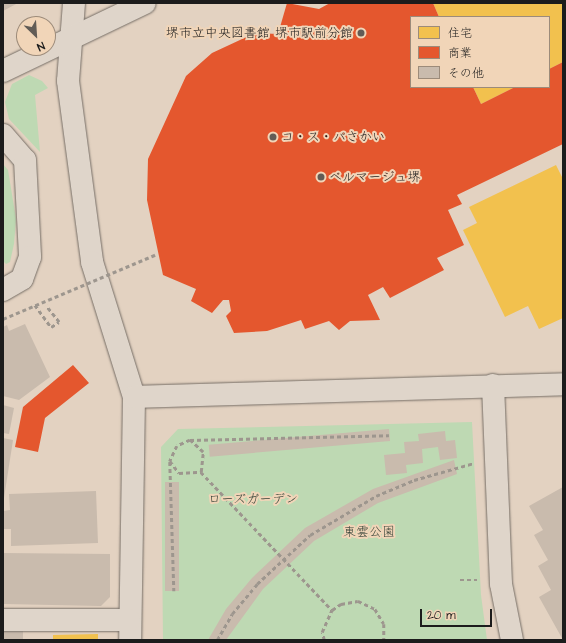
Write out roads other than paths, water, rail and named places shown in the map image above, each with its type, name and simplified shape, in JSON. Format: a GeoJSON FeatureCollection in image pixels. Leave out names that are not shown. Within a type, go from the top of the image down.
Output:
{"type":"FeatureCollection","features":[{"type":"Feature","properties":{"kind":"street"},"geometry":{"type":"LineString","coordinates":[[3,620],[130,630],[134,397],[92,262],[68,81],[74,38],[74,3]]}},
{"type":"Feature","properties":{"kind":"street"},"geometry":{"type":"LineString","coordinates":[[3,71],[145,3]]}},
{"type":"Feature","properties":{"kind":"street"},"geometry":{"type":"LineString","coordinates":[[3,135],[25,160],[30,257],[22,279],[3,290]]}},
{"type":"Feature","properties":{"kind":"street"},"geometry":{"type":"LineString","coordinates":[[134,397],[563,384]]}},
{"type":"Feature","properties":{"kind":"street"},"geometry":{"type":"LineString","coordinates":[[493,385],[501,584],[512,640]]}},
{"type":"Feature","properties":{"kind":"place","name":"堺市立中央図書館 堺市駅前分館"},"geometry":{"type":"Point","coordinates":[361,33]}},
{"type":"Feature","properties":{"kind":"place","name":"コ・ス・パさかい"},"geometry":{"type":"Point","coordinates":[273,137]}},
{"type":"Feature","properties":{"kind":"place","name":"ベルマージュ堺"},"geometry":{"type":"Point","coordinates":[321,177]}},
{"type":"Feature","properties":{"kind":"park label","name":"ローズガーデン"},"geometry":{"type":"Point","coordinates":[253,499]}},
{"type":"Feature","properties":{"kind":"park label","name":"東雲公園"},"geometry":{"type":"Point","coordinates":[369,532]}}]}
